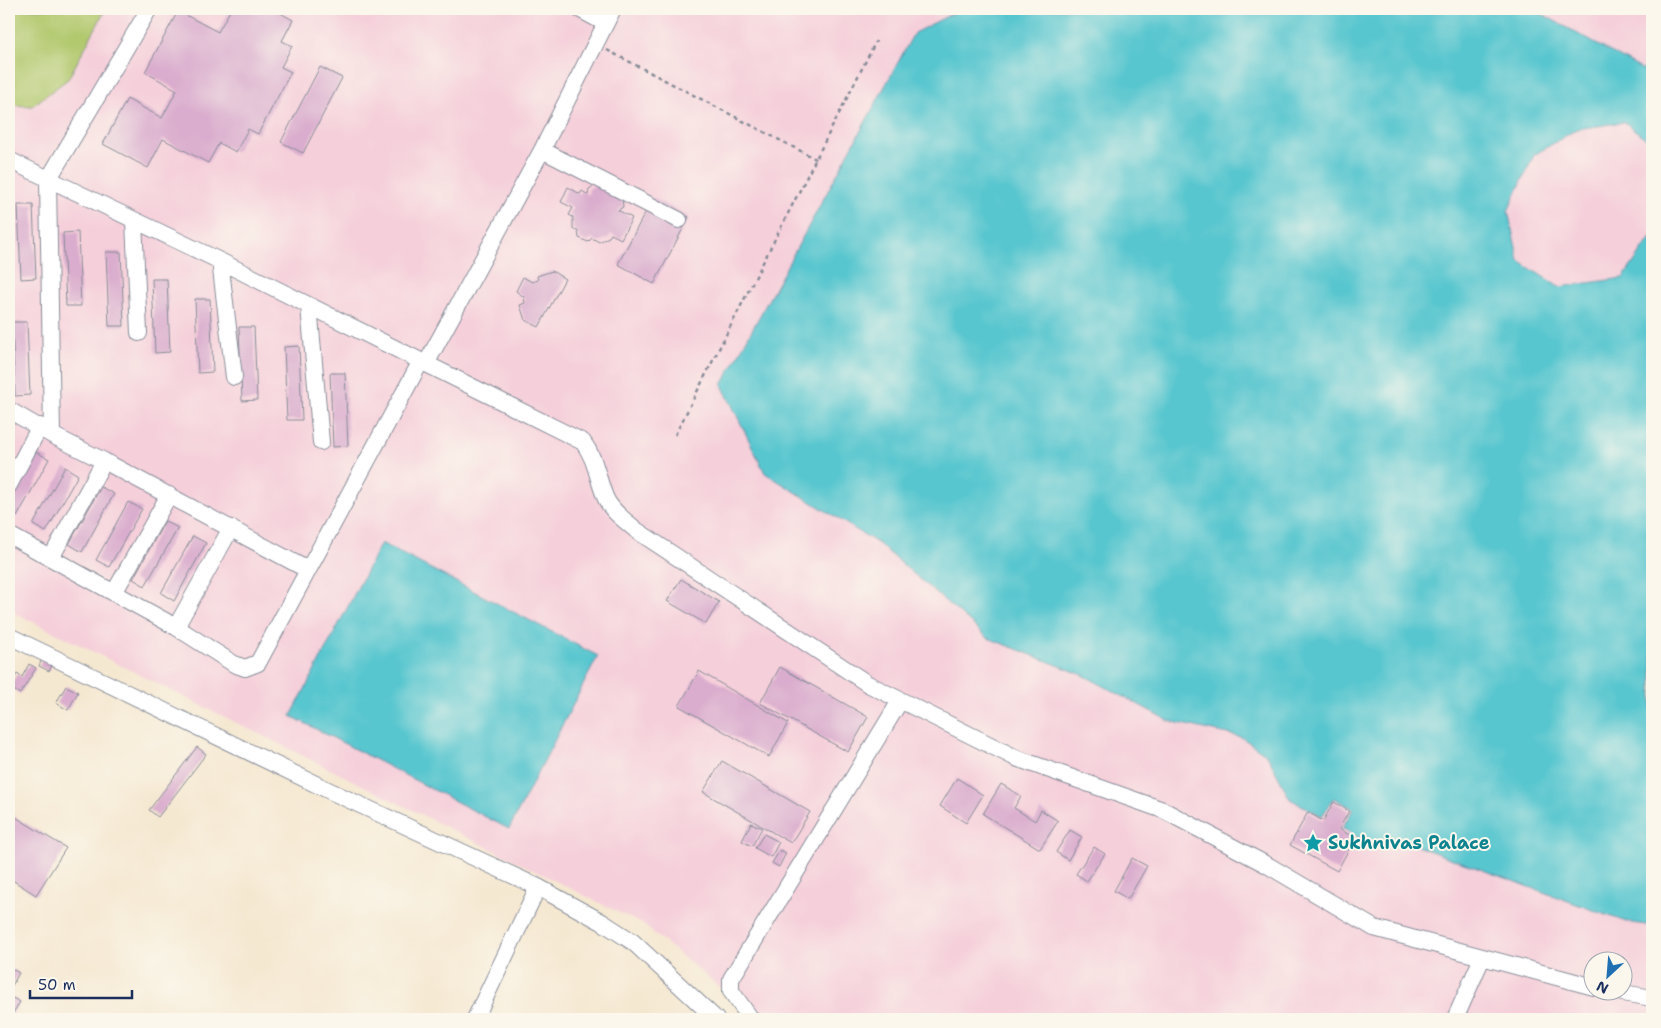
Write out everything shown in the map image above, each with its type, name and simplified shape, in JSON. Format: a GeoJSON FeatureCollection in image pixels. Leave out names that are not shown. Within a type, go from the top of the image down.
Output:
{"type":"FeatureCollection","features":[{"type":"Feature","properties":{"kind":"street"},"geometry":{"type":"LineString","coordinates":[[9,485],[46,431],[48,180],[149,9]]}},
{"type":"Feature","properties":{"kind":"street"},"geometry":{"type":"LineString","coordinates":[[9,536],[176,626],[234,664],[245,668],[258,664],[308,570],[542,150],[609,16],[579,9]]}},
{"type":"Feature","properties":{"kind":"street"},"geometry":{"type":"LineString","coordinates":[[542,150],[679,220]]}},
{"type":"Feature","properties":{"kind":"street"},"geometry":{"type":"LineString","coordinates":[[9,160],[220,261],[583,442],[593,456],[607,500],[618,515],[636,530],[868,684],[900,701],[1016,758],[1163,810],[1269,866],[1374,928],[1584,984]]}},
{"type":"Feature","properties":{"kind":"street"},"geometry":{"type":"LineString","coordinates":[[134,221],[140,334]]}},
{"type":"Feature","properties":{"kind":"street"},"geometry":{"type":"LineString","coordinates":[[220,261],[234,377]]}},
{"type":"Feature","properties":{"kind":"street"},"geometry":{"type":"LineString","coordinates":[[309,306],[321,442]]}},
{"type":"Feature","properties":{"kind":"street"},"geometry":{"type":"LineString","coordinates":[[9,410],[308,570]]}},
{"type":"Feature","properties":{"kind":"street"},"geometry":{"type":"LineString","coordinates":[[51,558],[104,460]]}},
{"type":"Feature","properties":{"kind":"street"},"geometry":{"type":"LineString","coordinates":[[114,593],[169,495]]}},
{"type":"Feature","properties":{"kind":"street"},"geometry":{"type":"LineString","coordinates":[[176,626],[231,528]]}},
{"type":"Feature","properties":{"kind":"street"},"geometry":{"type":"LineString","coordinates":[[9,636],[330,791],[538,887],[602,922],[632,942],[716,1019]]}},
{"type":"Feature","properties":{"kind":"street"},"geometry":{"type":"LineString","coordinates":[[751,1019],[731,991],[732,979],[900,701]]}},
{"type":"Feature","properties":{"kind":"street"},"geometry":{"type":"LineString","coordinates":[[475,1019],[538,887]]}},
{"type":"Feature","properties":{"kind":"street"},"geometry":{"type":"LineString","coordinates":[[1455,1019],[1482,958]]}},
{"type":"Feature","properties":{"kind":"street"},"geometry":{"type":"LineString","coordinates":[[1634,995],[1652,998]]}},
{"type":"Feature","properties":{"kind":"path"},"geometry":{"type":"LineString","coordinates":[[675,435],[876,41]]}},
{"type":"Feature","properties":{"kind":"path"},"geometry":{"type":"LineString","coordinates":[[594,44],[816,159]]}},
{"type":"Feature","properties":{"kind":"shaded area"},"geometry":{"type":"Polygon","coordinates":[[[9,9],[1652,9],[1652,1019],[759,1019],[642,924],[9,610],[9,9]]]}},
{"type":"Feature","properties":{"kind":"green space"},"geometry":{"type":"Polygon","coordinates":[[[9,9],[106,9],[68,79],[32,106],[9,105],[9,9]]]}},
{"type":"Feature","properties":{"kind":"water"},"geometry":{"type":"Polygon","coordinates":[[[961,9],[1533,9],[1652,75],[1652,143],[1624,122],[1577,129],[1534,155],[1508,211],[1519,261],[1559,287],[1623,278],[1652,236],[1652,926],[1626,922],[1414,845],[1372,845],[1342,828],[1353,809],[1334,798],[1322,816],[1290,799],[1267,755],[1241,737],[1169,721],[1083,675],[988,638],[879,544],[765,473],[722,385],[914,33],[961,9]]]}},
{"type":"Feature","properties":{"kind":"water"},"geometry":{"type":"Polygon","coordinates":[[[381,543],[598,656],[509,829],[291,716],[381,543]]]}},
{"type":"Feature","properties":{"kind":"building"},"geometry":{"type":"Polygon","coordinates":[[[231,9],[273,9],[293,20],[282,41],[292,46],[281,67],[291,72],[258,134],[248,129],[236,152],[219,143],[208,163],[163,139],[148,168],[103,144],[127,99],[162,118],[177,90],[145,72],[178,11],[218,32],[231,9]]]}},
{"type":"Feature","properties":{"kind":"building"},"geometry":{"type":"Polygon","coordinates":[[[320,67],[342,78],[303,153],[281,142],[320,67]]]}},
{"type":"Feature","properties":{"kind":"building"},"geometry":{"type":"Polygon","coordinates":[[[597,184],[622,198],[623,207],[618,210],[632,218],[621,239],[611,234],[599,242],[592,238],[588,242],[579,238],[578,231],[573,229],[573,217],[569,215],[573,208],[561,202],[568,187],[580,194],[582,191],[588,195],[589,189],[597,184]]]}},
{"type":"Feature","properties":{"kind":"building"},"geometry":{"type":"Polygon","coordinates":[[[653,198],[689,217],[654,284],[618,264],[653,198]]]}},
{"type":"Feature","properties":{"kind":"building"},"geometry":{"type":"Polygon","coordinates":[[[18,205],[33,205],[36,278],[21,279],[18,205]]]}},
{"type":"Feature","properties":{"kind":"building"},"geometry":{"type":"Polygon","coordinates":[[[78,232],[81,306],[66,306],[63,233],[78,232]]]}},
{"type":"Feature","properties":{"kind":"building"},"geometry":{"type":"Polygon","coordinates":[[[106,252],[121,252],[124,326],[109,326],[106,252]]]}},
{"type":"Feature","properties":{"kind":"building"},"geometry":{"type":"Polygon","coordinates":[[[552,271],[565,279],[539,327],[525,320],[520,305],[525,303],[524,297],[516,291],[523,277],[532,282],[538,280],[537,276],[552,271]]]}},
{"type":"Feature","properties":{"kind":"building"},"geometry":{"type":"Polygon","coordinates":[[[152,279],[167,279],[170,352],[155,353],[152,279]]]}},
{"type":"Feature","properties":{"kind":"building"},"geometry":{"type":"Polygon","coordinates":[[[195,299],[210,299],[213,372],[198,373],[195,299]]]}},
{"type":"Feature","properties":{"kind":"building"},"geometry":{"type":"Polygon","coordinates":[[[12,322],[27,322],[30,395],[15,396],[12,322]]]}},
{"type":"Feature","properties":{"kind":"building"},"geometry":{"type":"Polygon","coordinates":[[[239,327],[254,327],[257,400],[242,401],[239,327]]]}},
{"type":"Feature","properties":{"kind":"building"},"geometry":{"type":"Polygon","coordinates":[[[299,346],[302,420],[287,420],[284,347],[299,346]]]}},
{"type":"Feature","properties":{"kind":"building"},"geometry":{"type":"Polygon","coordinates":[[[330,373],[345,373],[348,446],[333,447],[330,373]]]}},
{"type":"Feature","properties":{"kind":"building"},"geometry":{"type":"Polygon","coordinates":[[[36,452],[49,459],[17,517],[9,512],[9,502],[36,452]]]}},
{"type":"Feature","properties":{"kind":"building"},"geometry":{"type":"Polygon","coordinates":[[[65,467],[78,475],[46,532],[33,525],[65,467]]]}},
{"type":"Feature","properties":{"kind":"building"},"geometry":{"type":"Polygon","coordinates":[[[101,487],[114,494],[82,552],[69,544],[101,487]]]}},
{"type":"Feature","properties":{"kind":"building"},"geometry":{"type":"Polygon","coordinates":[[[128,502],[142,509],[109,567],[96,560],[128,502]]]}},
{"type":"Feature","properties":{"kind":"building"},"geometry":{"type":"Polygon","coordinates":[[[165,521],[178,528],[145,586],[133,579],[165,521]]]}},
{"type":"Feature","properties":{"kind":"building"},"geometry":{"type":"Polygon","coordinates":[[[193,536],[206,543],[174,601],[161,593],[193,536]]]}},
{"type":"Feature","properties":{"kind":"building"},"geometry":{"type":"Polygon","coordinates":[[[681,579],[719,602],[706,624],[667,601],[681,579]]]}},
{"type":"Feature","properties":{"kind":"building"},"geometry":{"type":"Polygon","coordinates":[[[42,659],[53,664],[49,671],[39,666],[42,659]]]}},
{"type":"Feature","properties":{"kind":"building"},"geometry":{"type":"Polygon","coordinates":[[[29,664],[36,668],[20,694],[9,687],[17,674],[22,677],[29,664]]]}},
{"type":"Feature","properties":{"kind":"building"},"geometry":{"type":"Polygon","coordinates":[[[780,667],[868,717],[848,752],[760,703],[780,667]]]}},
{"type":"Feature","properties":{"kind":"building"},"geometry":{"type":"Polygon","coordinates":[[[699,671],[788,723],[769,757],[679,706],[699,671]]]}},
{"type":"Feature","properties":{"kind":"building"},"geometry":{"type":"Polygon","coordinates":[[[66,686],[78,692],[68,710],[56,703],[66,686]]]}},
{"type":"Feature","properties":{"kind":"building"},"geometry":{"type":"Polygon","coordinates":[[[197,747],[206,754],[158,817],[149,810],[197,747]]]}},
{"type":"Feature","properties":{"kind":"building"},"geometry":{"type":"Polygon","coordinates":[[[722,761],[810,812],[791,843],[703,792],[722,761]]]}},
{"type":"Feature","properties":{"kind":"building"},"geometry":{"type":"Polygon","coordinates":[[[957,778],[983,795],[966,823],[940,806],[957,778]]]}},
{"type":"Feature","properties":{"kind":"building"},"geometry":{"type":"Polygon","coordinates":[[[1001,784],[1021,796],[1014,808],[1035,821],[1041,810],[1058,821],[1040,849],[983,814],[1001,784]]]}},
{"type":"Feature","properties":{"kind":"building"},"geometry":{"type":"Polygon","coordinates":[[[1334,802],[1349,811],[1339,829],[1355,838],[1337,871],[1290,845],[1308,812],[1323,821],[1334,802]]]}},
{"type":"Feature","properties":{"kind":"building"},"geometry":{"type":"Polygon","coordinates":[[[9,813],[66,848],[36,895],[9,878],[9,813]]]}},
{"type":"Feature","properties":{"kind":"building"},"geometry":{"type":"Polygon","coordinates":[[[751,823],[762,828],[752,846],[742,841],[751,823]]]}},
{"type":"Feature","properties":{"kind":"building"},"geometry":{"type":"Polygon","coordinates":[[[1070,830],[1082,837],[1068,860],[1056,852],[1070,830]]]}},
{"type":"Feature","properties":{"kind":"building"},"geometry":{"type":"Polygon","coordinates":[[[764,834],[779,842],[771,857],[755,848],[764,834]]]}},
{"type":"Feature","properties":{"kind":"building"},"geometry":{"type":"Polygon","coordinates":[[[1094,847],[1105,854],[1087,881],[1076,874],[1094,847]]]}},
{"type":"Feature","properties":{"kind":"building"},"geometry":{"type":"Polygon","coordinates":[[[780,850],[786,853],[779,867],[772,863],[780,850]]]}},
{"type":"Feature","properties":{"kind":"building"},"geometry":{"type":"Polygon","coordinates":[[[1132,858],[1147,866],[1128,899],[1114,891],[1132,858]]]}},
{"type":"Feature","properties":{"kind":"building"},"geometry":{"type":"Polygon","coordinates":[[[9,967],[19,973],[9,991],[9,967]]]}},
{"type":"Feature","properties":{"kind":"building"},"geometry":{"type":"Polygon","coordinates":[[[9,996],[20,1002],[9,1019],[9,996]]]}},
{"type":"Feature","properties":{"kind":"place","name":"Sukhnivas Palace"},"geometry":{"type":"Point","coordinates":[1313,843]}}]}
